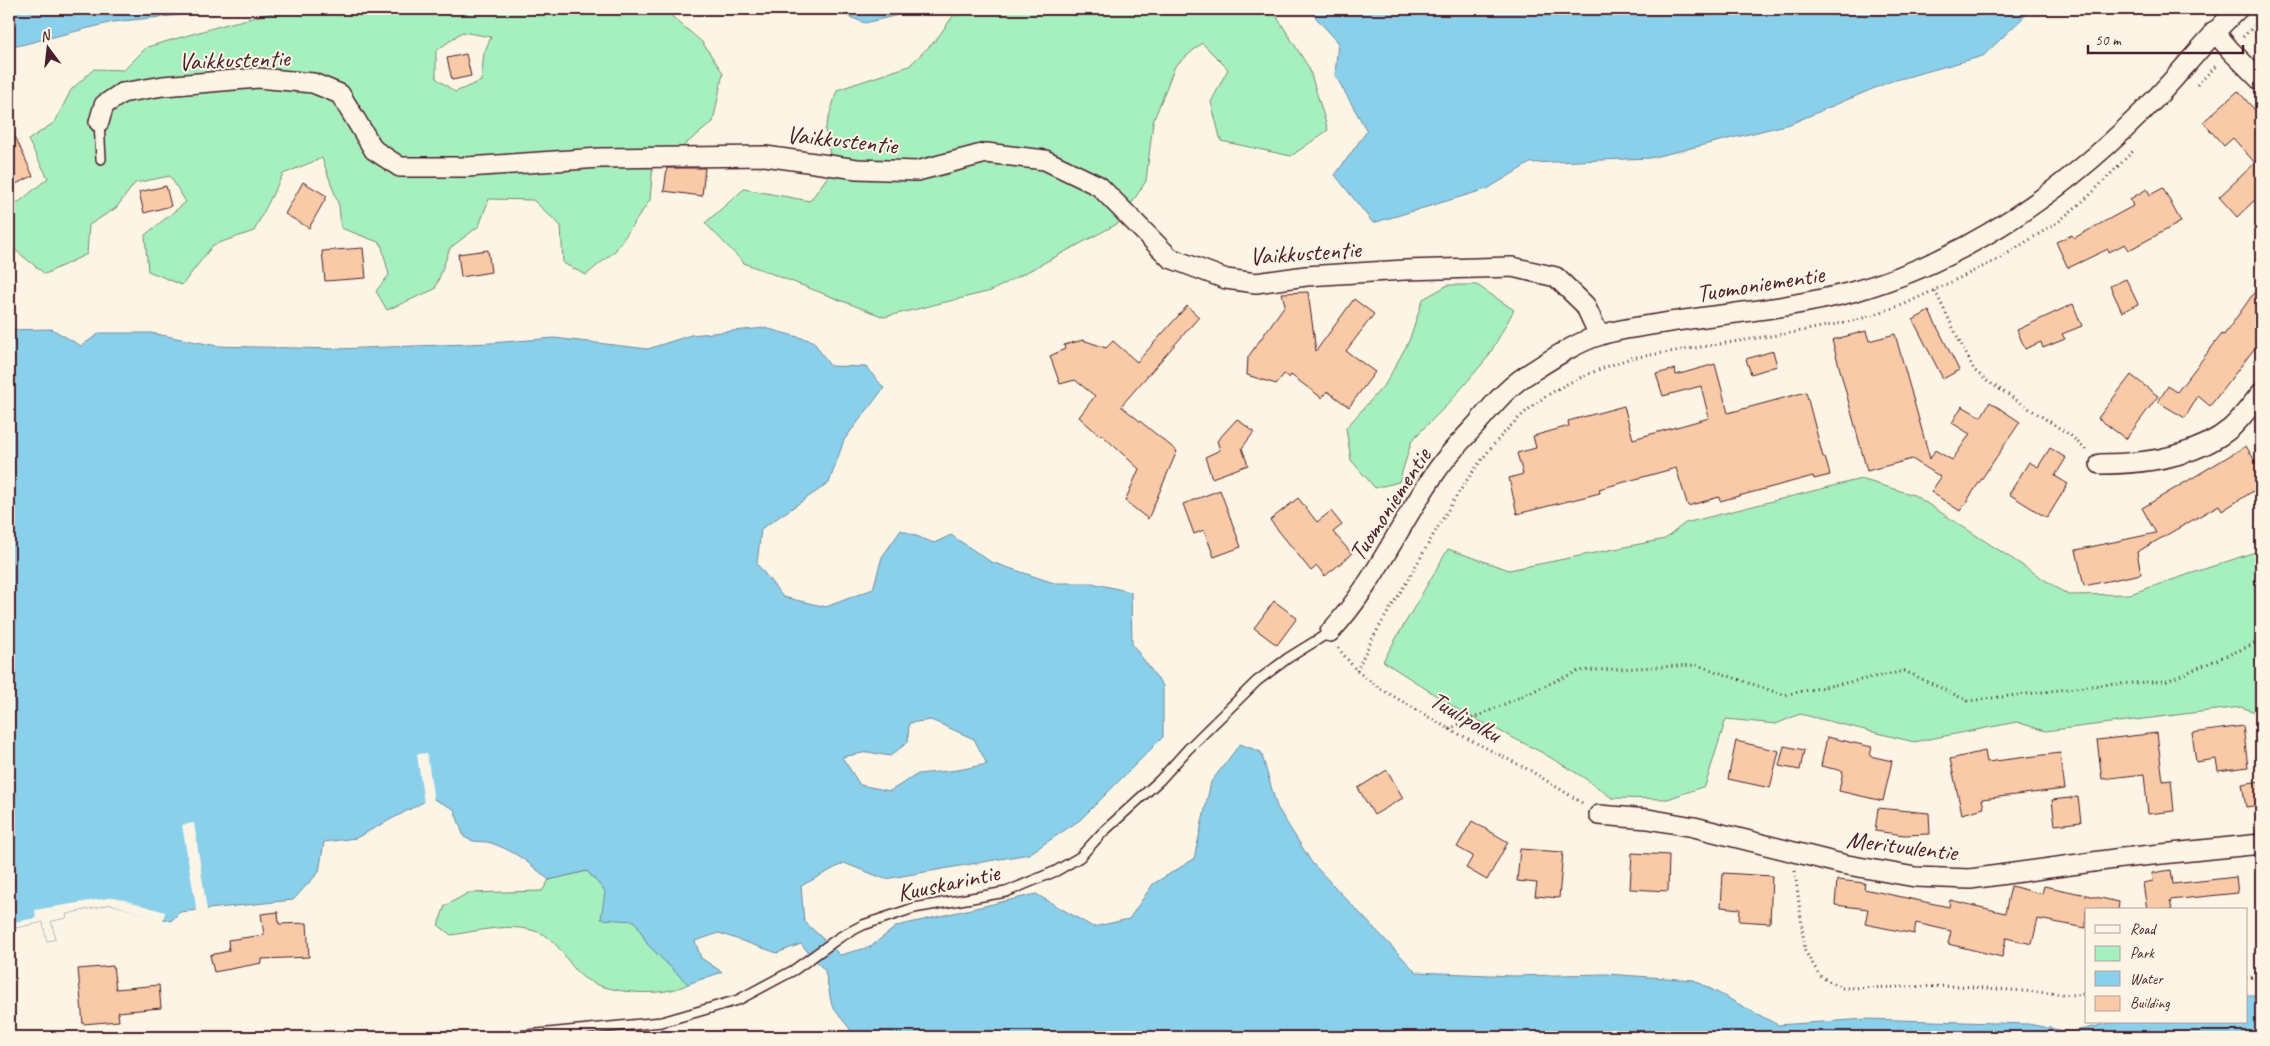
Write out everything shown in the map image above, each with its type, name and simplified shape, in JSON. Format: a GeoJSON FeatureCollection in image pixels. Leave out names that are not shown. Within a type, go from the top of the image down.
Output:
{"type":"FeatureCollection","features":[{"type":"Feature","properties":{"kind":"street","name":"Tuomoniementie"},"geometry":{"type":"LineString","coordinates":[[1330,632],[1363,591],[1439,468],[1502,395],[1522,378],[1555,357],[1599,335],[1632,328],[1803,303],[1852,292],[1921,269],[1969,246],[2015,218],[2092,158],[2155,99],[2214,30],[2238,9]]}},
{"type":"Feature","properties":{"kind":"street"},"geometry":{"type":"LineString","coordinates":[[2214,30],[2230,50],[2261,81]]}},
{"type":"Feature","properties":{"kind":"street","name":"Vaikkustentie"},"geometry":{"type":"LineString","coordinates":[[99,122],[104,105],[122,93],[163,86],[258,78],[314,82],[340,94],[374,150],[400,167],[466,167],[600,158],[765,156],[857,169],[917,171],[986,153],[1045,160],[1099,186],[1170,258],[1226,279],[1256,283],[1306,276],[1459,267],[1512,267],[1556,277],[1585,305],[1599,335]]}},
{"type":"Feature","properties":{"kind":"street"},"geometry":{"type":"LineString","coordinates":[[2100,464],[2155,460],[2193,450],[2214,440],[2232,427],[2261,393]]}},
{"type":"Feature","properties":{"kind":"street","name":"Merituulentie"},"geometry":{"type":"LineString","coordinates":[[1599,815],[1694,827],[1762,843],[1793,853],[1915,877],[1970,879],[2122,858],[2261,844]]}},
{"type":"Feature","properties":{"kind":"lane","name":"Vaikkustentie"},"geometry":{"type":"LineString","coordinates":[[99,122],[101,159]]}},
{"type":"Feature","properties":{"kind":"lane","name":"Kuuskarintie"},"geometry":{"type":"LineString","coordinates":[[506,1037],[662,1022],[738,1000],[794,970],[840,937],[862,925],[914,908],[1006,892],[1056,871],[1080,857],[1102,833],[1160,780],[1195,742],[1257,681],[1330,632]]}},
{"type":"Feature","properties":{"kind":"path"},"geometry":{"type":"LineString","coordinates":[[2192,90],[2261,19]]}},
{"type":"Feature","properties":{"kind":"path"},"geometry":{"type":"LineString","coordinates":[[1357,671],[1462,485],[1487,454],[1536,403],[1610,365],[1631,358],[1729,344],[1857,320],[1889,310],[1935,291],[1997,260],[2058,222],[2089,196],[2140,144]]}},
{"type":"Feature","properties":{"kind":"path"},"geometry":{"type":"LineString","coordinates":[[1935,291],[1974,370],[1987,381],[2070,434],[2100,464]]}},
{"type":"Feature","properties":{"kind":"path","name":"Tuulipolku"},"geometry":{"type":"LineString","coordinates":[[1330,632],[1340,650],[1357,671],[1382,689],[1449,729],[1531,770],[1572,795],[1599,815]]}},
{"type":"Feature","properties":{"kind":"path"},"geometry":{"type":"LineString","coordinates":[[1449,729],[1578,672],[1697,665],[1784,695],[1905,671],[1968,701],[2100,685],[2167,681],[2261,641]]}},
{"type":"Feature","properties":{"kind":"path"},"geometry":{"type":"LineString","coordinates":[[1793,853],[1805,951],[1820,976],[1841,988],[1960,986],[2074,995],[2085,994]]}},
{"type":"Feature","properties":{"kind":"path"},"geometry":{"type":"LineString","coordinates":[[2248,978],[2261,976]]}},
{"type":"Feature","properties":{"kind":"green space"},"geometry":{"type":"Polygon","coordinates":[[[289,9],[663,9],[702,42],[723,73],[713,122],[678,150],[653,164],[650,200],[615,251],[586,275],[563,263],[561,226],[533,200],[489,199],[479,226],[450,248],[435,289],[387,310],[376,291],[389,275],[381,243],[341,228],[339,206],[322,158],[283,174],[254,231],[213,245],[182,285],[148,271],[145,235],[186,202],[170,176],[135,183],[116,208],[89,225],[87,254],[45,274],[14,249],[9,238],[9,201],[19,202],[48,178],[28,140],[55,122],[71,90],[94,69],[124,70],[147,47],[227,24],[289,9]],[[462,32],[436,51],[436,78],[455,92],[481,81],[484,53],[491,37],[462,32]]]}},
{"type":"Feature","properties":{"kind":"green space"},"geometry":{"type":"Polygon","coordinates":[[[958,9],[1272,9],[1309,68],[1328,130],[1291,156],[1221,141],[1211,102],[1228,69],[1202,43],[1175,66],[1153,122],[1146,181],[1119,223],[991,291],[884,317],[744,263],[705,223],[744,189],[810,201],[833,169],[825,130],[837,90],[909,66],[936,40],[958,9]]]}},
{"type":"Feature","properties":{"kind":"green space"},"geometry":{"type":"Polygon","coordinates":[[[1448,285],[1477,285],[1514,310],[1488,357],[1448,404],[1412,440],[1399,482],[1375,488],[1351,460],[1346,428],[1386,383],[1409,341],[1423,299],[1448,285]]]}},
{"type":"Feature","properties":{"kind":"green space"},"geometry":{"type":"Polygon","coordinates":[[[1861,479],[1914,495],[2068,595],[2130,594],[2261,550],[2261,714],[2241,707],[2045,731],[2017,722],[1914,742],[1800,714],[1776,724],[1726,719],[1705,786],[1668,799],[1612,798],[1583,777],[1541,752],[1460,711],[1383,661],[1448,549],[1509,570],[1665,539],[1685,523],[1861,479]]]}},
{"type":"Feature","properties":{"kind":"green space"},"geometry":{"type":"Polygon","coordinates":[[[587,871],[635,921],[648,945],[688,984],[665,991],[650,992],[621,991],[607,988],[584,978],[573,968],[552,941],[538,932],[527,929],[505,928],[451,935],[438,925],[445,906],[468,893],[542,891],[549,880],[587,871]]]}},
{"type":"Feature","properties":{"kind":"water"},"geometry":{"type":"Polygon","coordinates":[[[9,9],[209,9],[180,15],[113,22],[9,48],[9,9]]]}},
{"type":"Feature","properties":{"kind":"water"},"geometry":{"type":"Polygon","coordinates":[[[830,9],[904,9],[902,14],[865,23],[830,9]]]}},
{"type":"Feature","properties":{"kind":"water"},"geometry":{"type":"Polygon","coordinates":[[[1308,9],[2032,9],[1983,56],[1889,82],[1790,124],[1650,158],[1530,163],[1487,189],[1373,223],[1335,175],[1367,131],[1335,75],[1338,42],[1308,9]]]}},
{"type":"Feature","properties":{"kind":"water"},"geometry":{"type":"Polygon","coordinates":[[[765,328],[813,341],[830,366],[866,367],[884,388],[844,440],[829,483],[761,529],[757,564],[783,597],[826,607],[873,589],[882,557],[901,530],[934,543],[951,535],[991,562],[1054,583],[1092,583],[1131,592],[1132,644],[1163,686],[1163,737],[1080,820],[1029,854],[885,879],[844,863],[801,886],[804,921],[840,955],[870,947],[897,926],[1036,894],[1093,927],[1129,919],[1153,884],[1194,859],[1211,782],[1240,744],[1261,752],[1277,807],[1312,863],[1416,972],[1514,976],[1606,974],[1694,980],[1778,1025],[1866,1019],[2028,1024],[2071,1032],[2106,1024],[2248,1024],[2248,995],[2261,995],[2261,1037],[837,1037],[853,1033],[832,1006],[825,971],[801,944],[777,953],[719,933],[695,941],[701,958],[722,972],[688,984],[648,945],[635,921],[601,919],[605,891],[587,871],[549,880],[530,864],[510,851],[490,843],[473,841],[464,837],[454,809],[431,798],[356,838],[324,842],[319,872],[293,900],[180,912],[171,921],[111,904],[66,914],[66,918],[51,921],[55,939],[47,941],[43,922],[9,929],[9,330],[52,329],[81,346],[100,333],[151,333],[217,346],[337,349],[491,343],[554,338],[648,349],[691,335],[765,328]],[[931,720],[909,723],[908,742],[890,756],[868,752],[842,757],[860,785],[890,791],[918,774],[958,770],[987,764],[974,739],[931,720]]]}},
{"type":"Feature","properties":{"kind":"pier"},"geometry":{"type":"Polygon","coordinates":[[[427,753],[434,802],[431,800],[424,804],[417,754],[427,753]]]}},
{"type":"Feature","properties":{"kind":"pier"},"geometry":{"type":"Polygon","coordinates":[[[194,823],[207,911],[197,912],[182,825],[194,823]]]}},
{"type":"Feature","properties":{"kind":"pier"},"geometry":{"type":"Polygon","coordinates":[[[114,897],[165,912],[163,920],[111,904],[66,914],[66,918],[51,921],[55,939],[47,941],[43,922],[9,929],[9,923],[36,918],[35,910],[114,897]]]}},
{"type":"Feature","properties":{"kind":"building"},"geometry":{"type":"Polygon","coordinates":[[[466,54],[471,76],[452,80],[447,58],[466,54]]]}},
{"type":"Feature","properties":{"kind":"building"},"geometry":{"type":"Polygon","coordinates":[[[2238,91],[2261,117],[2261,194],[2237,217],[2219,197],[2255,163],[2233,138],[2224,146],[2203,122],[2238,91]]]}},
{"type":"Feature","properties":{"kind":"building"},"geometry":{"type":"Polygon","coordinates":[[[9,123],[33,176],[9,187],[9,123]]]}},
{"type":"Feature","properties":{"kind":"building"},"geometry":{"type":"Polygon","coordinates":[[[667,168],[705,168],[702,196],[664,191],[667,168]]]}},
{"type":"Feature","properties":{"kind":"building"},"geometry":{"type":"Polygon","coordinates":[[[303,182],[327,196],[309,228],[285,214],[303,182]]]}},
{"type":"Feature","properties":{"kind":"building"},"geometry":{"type":"Polygon","coordinates":[[[166,186],[171,206],[144,213],[139,192],[166,186]]]}},
{"type":"Feature","properties":{"kind":"building"},"geometry":{"type":"Polygon","coordinates":[[[2163,188],[2181,222],[2129,250],[2125,244],[2109,252],[2108,249],[2068,268],[2056,242],[2072,235],[2074,238],[2133,206],[2130,199],[2147,189],[2150,195],[2163,188]]]}},
{"type":"Feature","properties":{"kind":"building"},"geometry":{"type":"Polygon","coordinates":[[[363,248],[366,278],[325,281],[322,251],[363,248]]]}},
{"type":"Feature","properties":{"kind":"building"},"geometry":{"type":"Polygon","coordinates":[[[488,250],[491,272],[461,277],[458,254],[488,250]]]}},
{"type":"Feature","properties":{"kind":"building"},"geometry":{"type":"Polygon","coordinates":[[[2126,279],[2138,304],[2122,312],[2110,286],[2126,279]]]}},
{"type":"Feature","properties":{"kind":"building"},"geometry":{"type":"Polygon","coordinates":[[[2261,283],[2261,340],[2210,406],[2198,396],[2185,418],[2158,402],[2168,386],[2177,392],[2222,334],[2224,335],[2261,283]]]}},
{"type":"Feature","properties":{"kind":"building"},"geometry":{"type":"Polygon","coordinates":[[[1308,292],[1316,351],[1354,299],[1374,314],[1346,351],[1375,372],[1349,407],[1327,391],[1322,398],[1291,375],[1289,378],[1284,374],[1276,384],[1247,375],[1248,357],[1285,305],[1282,293],[1308,292]]]}},
{"type":"Feature","properties":{"kind":"building"},"geometry":{"type":"Polygon","coordinates":[[[2073,304],[2082,326],[2062,334],[2065,339],[2043,348],[2041,342],[2025,349],[2017,330],[2073,304]]]}},
{"type":"Feature","properties":{"kind":"building"},"geometry":{"type":"Polygon","coordinates":[[[1187,306],[1199,317],[1121,406],[1177,451],[1148,519],[1125,501],[1139,469],[1101,434],[1100,436],[1079,417],[1095,396],[1075,380],[1060,384],[1050,356],[1065,349],[1064,345],[1083,340],[1106,348],[1113,341],[1137,362],[1187,306]]]}},
{"type":"Feature","properties":{"kind":"building"},"geometry":{"type":"Polygon","coordinates":[[[1929,311],[1959,370],[1943,379],[1913,320],[1929,311]]]}},
{"type":"Feature","properties":{"kind":"building"},"geometry":{"type":"Polygon","coordinates":[[[1866,331],[1869,341],[1895,334],[1930,459],[1935,450],[1952,460],[1970,434],[1952,423],[1962,406],[1981,417],[1990,402],[2020,422],[1960,511],[1931,492],[1941,477],[1912,459],[1867,471],[1832,340],[1866,331]]]}},
{"type":"Feature","properties":{"kind":"building"},"geometry":{"type":"Polygon","coordinates":[[[1773,351],[1777,366],[1751,374],[1746,359],[1773,351]]]}},
{"type":"Feature","properties":{"kind":"building"},"geometry":{"type":"Polygon","coordinates":[[[1715,364],[1728,413],[1806,392],[1823,457],[1825,457],[1830,475],[1814,479],[1813,476],[1720,501],[1719,497],[1688,506],[1676,468],[1599,489],[1600,493],[1517,514],[1509,478],[1523,474],[1517,453],[1536,448],[1533,436],[1569,426],[1568,421],[1624,406],[1633,439],[1709,418],[1701,386],[1663,396],[1656,374],[1675,369],[1676,375],[1715,364]]]}},
{"type":"Feature","properties":{"kind":"building"},"geometry":{"type":"Polygon","coordinates":[[[2131,375],[2158,396],[2126,439],[2098,418],[2131,375]]]}},
{"type":"Feature","properties":{"kind":"building"},"geometry":{"type":"Polygon","coordinates":[[[1237,419],[1254,432],[1242,448],[1248,465],[1212,478],[1205,457],[1220,450],[1217,441],[1237,419]]]}},
{"type":"Feature","properties":{"kind":"building"},"geometry":{"type":"Polygon","coordinates":[[[2246,446],[2261,471],[2261,486],[2222,511],[2219,505],[2137,552],[2141,574],[2084,586],[2076,550],[2156,533],[2142,508],[2246,446]]]}},
{"type":"Feature","properties":{"kind":"building"},"geometry":{"type":"Polygon","coordinates":[[[2050,448],[2066,458],[2055,476],[2068,484],[2047,518],[2009,494],[2029,462],[2038,467],[2050,448]]]}},
{"type":"Feature","properties":{"kind":"building"},"geometry":{"type":"Polygon","coordinates":[[[1220,490],[1241,547],[1214,557],[1204,530],[1194,534],[1183,504],[1220,490]]]}},
{"type":"Feature","properties":{"kind":"building"},"geometry":{"type":"Polygon","coordinates":[[[1298,498],[1317,522],[1331,511],[1342,525],[1333,532],[1352,554],[1325,576],[1317,566],[1311,571],[1270,520],[1298,498]]]}},
{"type":"Feature","properties":{"kind":"building"},"geometry":{"type":"Polygon","coordinates":[[[1274,601],[1297,618],[1277,645],[1254,628],[1274,601]]]}},
{"type":"Feature","properties":{"kind":"building"},"geometry":{"type":"Polygon","coordinates":[[[2243,726],[2248,767],[2218,771],[2216,759],[2196,762],[2192,733],[2243,726]]]}},
{"type":"Feature","properties":{"kind":"building"},"geometry":{"type":"Polygon","coordinates":[[[2157,733],[2163,781],[2171,780],[2174,811],[2148,814],[2144,774],[2102,779],[2097,740],[2157,733]]]}},
{"type":"Feature","properties":{"kind":"building"},"geometry":{"type":"Polygon","coordinates":[[[1827,737],[1872,747],[1870,756],[1892,761],[1883,801],[1839,791],[1843,771],[1821,766],[1827,737]]]}},
{"type":"Feature","properties":{"kind":"building"},"geometry":{"type":"Polygon","coordinates":[[[1736,741],[1779,751],[1770,788],[1728,779],[1736,741]]]}},
{"type":"Feature","properties":{"kind":"building"},"geometry":{"type":"Polygon","coordinates":[[[1784,746],[1804,750],[1800,770],[1779,766],[1784,746]]]}},
{"type":"Feature","properties":{"kind":"building"},"geometry":{"type":"Polygon","coordinates":[[[1985,751],[1987,762],[2060,753],[2065,789],[1982,799],[1984,808],[1962,814],[1950,759],[1985,751]]]}},
{"type":"Feature","properties":{"kind":"building"},"geometry":{"type":"Polygon","coordinates":[[[1387,770],[1403,798],[1374,815],[1358,788],[1387,770]]]}},
{"type":"Feature","properties":{"kind":"building"},"geometry":{"type":"Polygon","coordinates":[[[2261,781],[2261,805],[2246,807],[2242,784],[2261,781]]]}},
{"type":"Feature","properties":{"kind":"building"},"geometry":{"type":"Polygon","coordinates":[[[2078,797],[2081,822],[2055,825],[2052,800],[2078,797]]]}},
{"type":"Feature","properties":{"kind":"building"},"geometry":{"type":"Polygon","coordinates":[[[1878,808],[1929,813],[1930,834],[1904,835],[1875,831],[1878,808]]]}},
{"type":"Feature","properties":{"kind":"building"},"geometry":{"type":"Polygon","coordinates":[[[1472,821],[1508,842],[1487,880],[1466,868],[1473,856],[1457,847],[1472,821]]]}},
{"type":"Feature","properties":{"kind":"building"},"geometry":{"type":"Polygon","coordinates":[[[1520,849],[1563,852],[1559,898],[1535,896],[1537,883],[1517,881],[1520,849]]]}},
{"type":"Feature","properties":{"kind":"building"},"geometry":{"type":"Polygon","coordinates":[[[1632,853],[1669,855],[1668,891],[1630,889],[1632,853]]]}},
{"type":"Feature","properties":{"kind":"building"},"geometry":{"type":"Polygon","coordinates":[[[2171,870],[2173,884],[2236,877],[2238,893],[2170,900],[2172,908],[2147,908],[2143,883],[2153,881],[2152,873],[2171,870]]]}},
{"type":"Feature","properties":{"kind":"building"},"geometry":{"type":"Polygon","coordinates":[[[1723,873],[1772,876],[1770,923],[1739,921],[1740,909],[1721,907],[1723,873]]]}},
{"type":"Feature","properties":{"kind":"building"},"geometry":{"type":"Polygon","coordinates":[[[1837,880],[1865,883],[1864,889],[1949,907],[1950,900],[2005,913],[2011,886],[2042,894],[2044,886],[2119,902],[2118,908],[2085,908],[2085,928],[2038,919],[2032,944],[2006,938],[2002,957],[1948,944],[1951,931],[1916,923],[1914,934],[1865,924],[1868,909],[1835,905],[1837,880]]]}},
{"type":"Feature","properties":{"kind":"building"},"geometry":{"type":"Polygon","coordinates":[[[278,912],[279,924],[307,923],[309,957],[262,959],[262,963],[214,972],[210,955],[229,951],[228,940],[264,935],[261,914],[278,912]]]}},
{"type":"Feature","properties":{"kind":"building"},"geometry":{"type":"Polygon","coordinates":[[[113,966],[116,989],[159,985],[161,1008],[118,1012],[119,1021],[83,1024],[78,969],[113,966]]]}}]}
